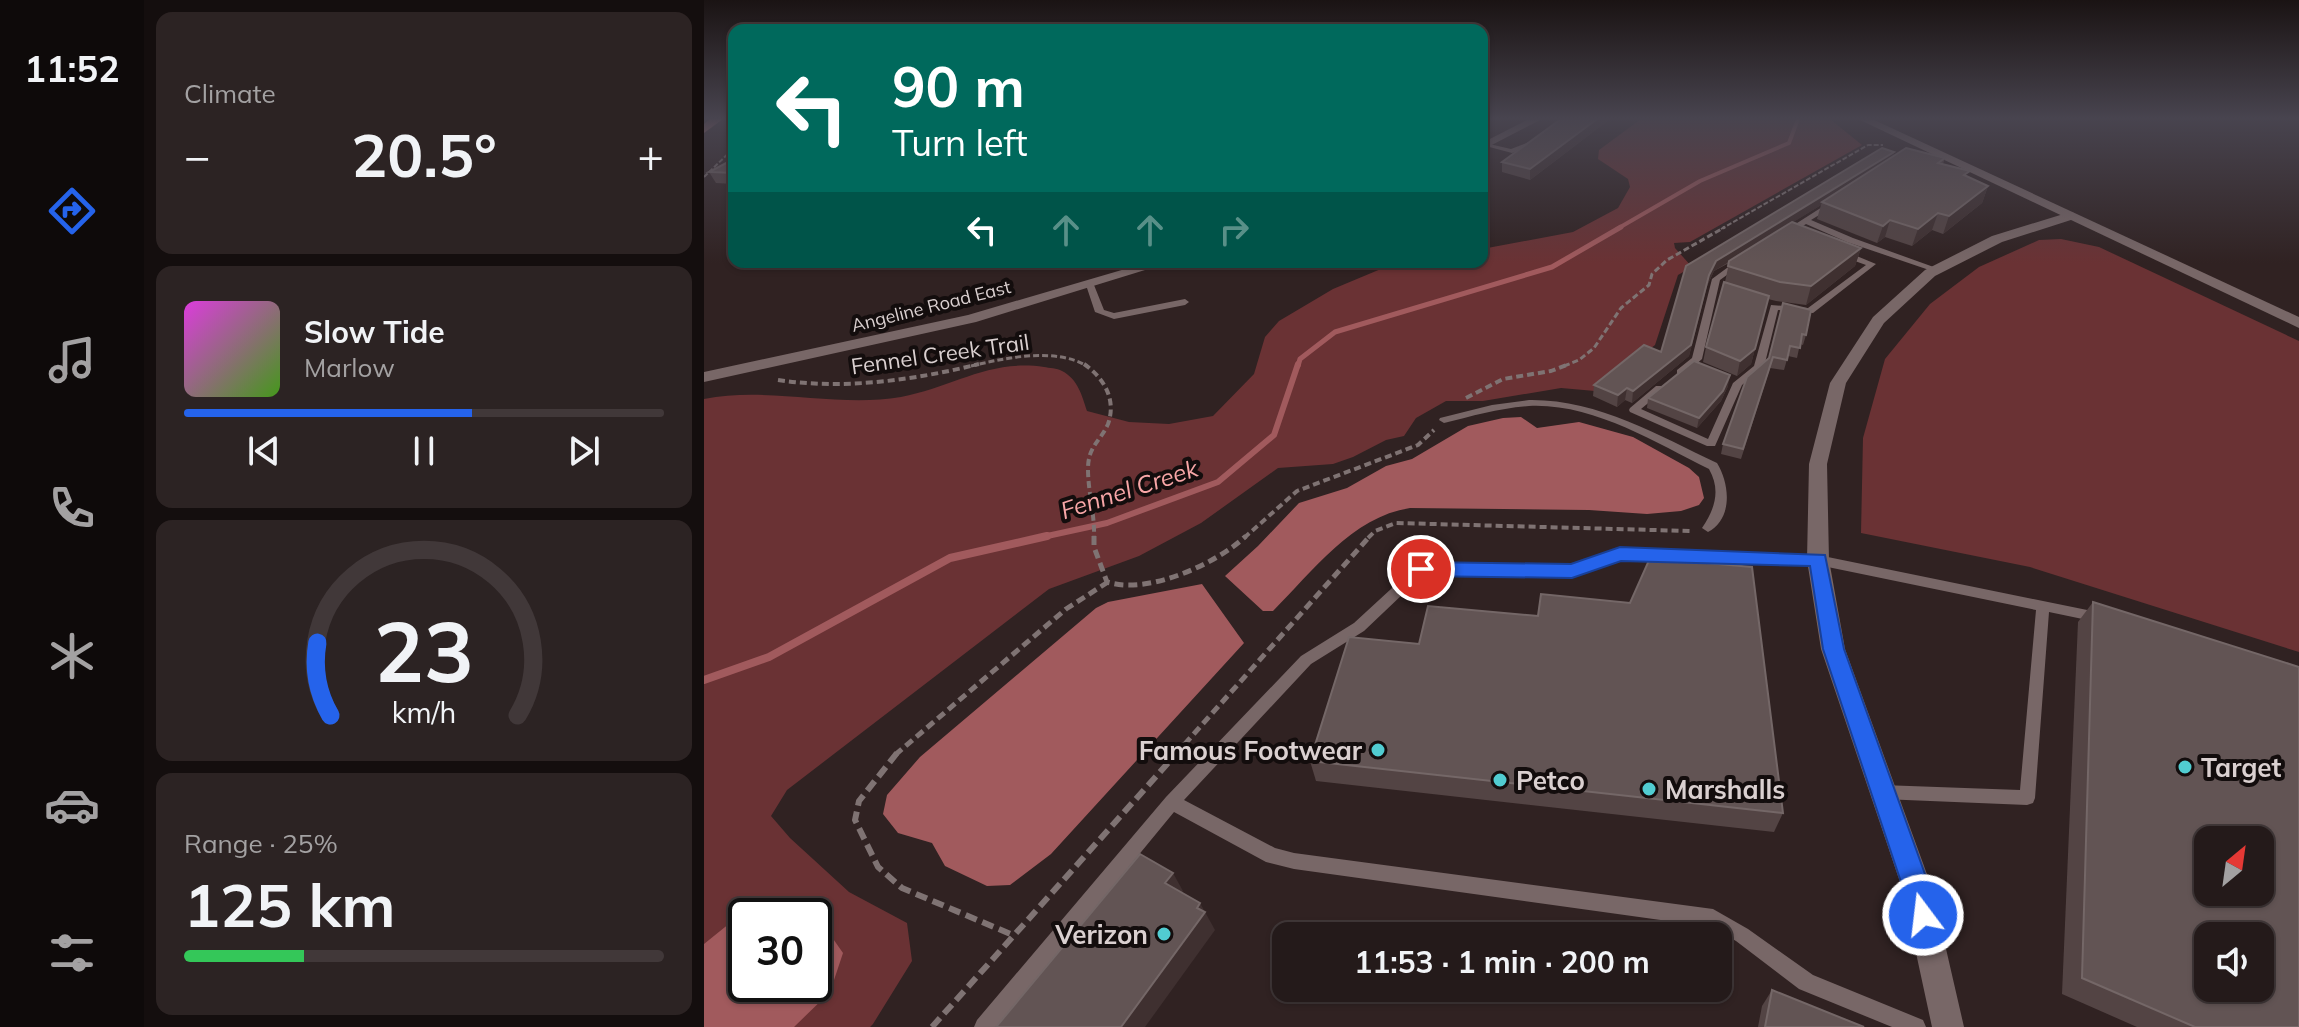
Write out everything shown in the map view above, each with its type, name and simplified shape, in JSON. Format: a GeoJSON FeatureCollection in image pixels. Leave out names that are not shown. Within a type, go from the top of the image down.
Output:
{"type":"FeatureCollection","features":[{"type":"Feature","properties":{"kind":"street"},"geometry":{"type":"LineString","coordinates":[[1965,167],[2299,323]]}},
{"type":"Feature","properties":{"kind":"street"},"geometry":{"type":"LineString","coordinates":[[1948,1027],[1917,888],[1833,649],[1818,560],[1818,464],[1838,383],[1878,320],[1938,270],[1997,239],[2070,216]]}},
{"type":"Feature","properties":{"kind":"street","name":"Angeline Road East"},"geometry":{"type":"LineString","coordinates":[[704,377],[971,319],[1145,268]]}},
{"type":"Feature","properties":{"kind":"lane"},"geometry":{"type":"LineString","coordinates":[[1774,241],[1845,196]]}},
{"type":"Feature","properties":{"kind":"lane"},"geometry":{"type":"LineString","coordinates":[[1801,224],[1832,238],[1850,240],[1938,270]]}},
{"type":"Feature","properties":{"kind":"lane"},"geometry":{"type":"LineString","coordinates":[[1786,233],[1801,238]]}},
{"type":"Feature","properties":{"kind":"lane"},"geometry":{"type":"LineString","coordinates":[[1759,302],[1810,311],[1872,264],[1829,249]]}},
{"type":"Feature","properties":{"kind":"lane"},"geometry":{"type":"LineString","coordinates":[[1711,444],[1634,410],[1697,359],[1719,276],[1748,257]]}},
{"type":"Feature","properties":{"kind":"lane"},"geometry":{"type":"LineString","coordinates":[[1090,285],[1100,312],[1114,316],[1185,302]]}},
{"type":"Feature","properties":{"kind":"lane"},"geometry":{"type":"LineString","coordinates":[[1714,287],[1729,292]]}},
{"type":"Feature","properties":{"kind":"lane"},"geometry":{"type":"LineString","coordinates":[[1708,464],[1711,444],[1738,383],[1759,367],[1774,307]]}},
{"type":"Feature","properties":{"kind":"lane"},"geometry":{"type":"LineString","coordinates":[[1691,364],[1703,369]]}},
{"type":"Feature","properties":{"kind":"lane"},"geometry":{"type":"LineString","coordinates":[[1726,378],[1738,383]]}},
{"type":"Feature","properties":{"kind":"lane"},"geometry":{"type":"LineString","coordinates":[[1444,420],[1527,403],[1559,405],[1627,427],[1717,471],[1722,502],[1708,528]]}},
{"type":"Feature","properties":{"kind":"lane"},"geometry":{"type":"LineString","coordinates":[[984,1027],[1172,802],[1306,660],[1359,627],[1421,569],[1572,571],[1620,554],[1818,560],[2114,621]]}},
{"type":"Feature","properties":{"kind":"lane"},"geometry":{"type":"LineString","coordinates":[[1882,792],[2027,798],[2043,606]]}},
{"type":"Feature","properties":{"kind":"lane"},"geometry":{"type":"LineString","coordinates":[[1172,802],[1272,856],[1294,861],[1713,918],[1742,935],[1806,982],[1916,1027]]}},
{"type":"Feature","properties":{"kind":"path"},"geometry":{"type":"LineString","coordinates":[[1014,935],[902,888],[878,867],[855,820],[859,801],[888,761],[1066,609],[1108,582],[1142,585],[1204,566],[1228,551],[1284,499],[1297,491],[1418,445],[1466,398],[1503,379],[1551,371],[1579,360],[1594,348],[1621,308],[1649,285],[1652,274],[1667,260],[1830,167]]}},
{"type":"Feature","properties":{"kind":"path","name":"Fennel Creek Trail"},"geometry":{"type":"LineString","coordinates":[[766,380],[834,385],[930,376],[996,360],[1057,357],[1083,363],[1101,376],[1108,390],[1108,423],[1092,445],[1088,468],[1095,520],[1094,547],[1108,582]]}},
{"type":"Feature","properties":{"kind":"shaded area"},"geometry":{"type":"Polygon","coordinates":[[[1610,167],[1823,167],[1690,242],[1674,243],[1692,267],[1678,275],[1655,345],[1595,391],[1561,388],[1483,401],[1446,401],[1416,418],[1404,436],[1386,440],[1353,457],[1333,464],[1278,468],[1201,523],[1139,556],[1049,589],[787,790],[771,816],[790,838],[849,892],[907,923],[912,961],[870,1027],[704,1027],[704,399],[753,395],[876,400],[920,393],[988,370],[1024,366],[1055,369],[1067,374],[1079,388],[1087,411],[1129,422],[1169,424],[1213,416],[1254,374],[1265,337],[1279,321],[1333,289],[1383,268],[1488,268],[1488,248],[1573,232],[1618,208],[1630,187],[1628,179],[1610,167]]]}},
{"type":"Feature","properties":{"kind":"shaded area"},"geometry":{"type":"Polygon","coordinates":[[[2061,239],[2099,247],[2299,341],[2299,652],[2030,567],[1861,533],[1863,438],[1885,359],[1930,304],[1979,267],[2039,240],[2061,239]]]}},
{"type":"Feature","properties":{"kind":"shaded area"},"geometry":{"type":"Polygon","coordinates":[[[1521,417],[1537,428],[1579,422],[1633,437],[1689,468],[1699,477],[1704,498],[1699,505],[1681,511],[1647,514],[1589,510],[1410,508],[1389,513],[1370,522],[1335,548],[1273,611],[1263,611],[1225,576],[1299,503],[1347,488],[1386,466],[1412,459],[1468,426],[1521,417]]]}},
{"type":"Feature","properties":{"kind":"shaded area"},"geometry":{"type":"Polygon","coordinates":[[[1202,584],[1244,643],[1051,854],[1010,885],[987,886],[945,866],[932,843],[898,833],[883,814],[887,795],[920,757],[1096,608],[1108,602],[1202,584]]]}},
{"type":"Feature","properties":{"kind":"shaded area"},"geometry":{"type":"Polygon","coordinates":[[[728,925],[728,1002],[820,1002],[794,1027],[704,1027],[704,944],[728,925]]]}},
{"type":"Feature","properties":{"kind":"shaded area"},"geometry":{"type":"Polygon","coordinates":[[[832,937],[843,953],[832,986],[832,937]]]}},
{"type":"Feature","properties":{"kind":"building"},"geometry":{"type":"Polygon","coordinates":[[[719,167],[728,167],[728,173],[709,172],[719,167]]]}},
{"type":"Feature","properties":{"kind":"building"},"geometry":{"type":"Polygon","coordinates":[[[1851,167],[1870,167],[1716,261],[1709,275],[1691,345],[1633,391],[1627,388],[1618,395],[1594,385],[1644,345],[1661,352],[1686,266],[1851,167]]]}},
{"type":"Feature","properties":{"kind":"building"},"geometry":{"type":"Polygon","coordinates":[[[1877,167],[1954,167],[1970,171],[1964,175],[1988,186],[1949,216],[1938,213],[1918,229],[1890,220],[1883,226],[1822,202],[1877,167]]]}},
{"type":"Feature","properties":{"kind":"building"},"geometry":{"type":"Polygon","coordinates":[[[1792,222],[1861,248],[1811,286],[1780,282],[1728,266],[1729,261],[1792,222]]]}},
{"type":"Feature","properties":{"kind":"building"},"geometry":{"type":"Polygon","coordinates":[[[1724,282],[1769,296],[1755,349],[1740,361],[1706,347],[1724,282]]]}},
{"type":"Feature","properties":{"kind":"building"},"geometry":{"type":"Polygon","coordinates":[[[1783,303],[1811,310],[1806,335],[1802,334],[1800,348],[1790,346],[1787,360],[1773,357],[1743,449],[1723,444],[1747,377],[1769,358],[1783,303]]]}},
{"type":"Feature","properties":{"kind":"building"},"geometry":{"type":"Polygon","coordinates":[[[1694,361],[1730,375],[1723,391],[1699,418],[1648,398],[1694,361]]]}},
{"type":"Feature","properties":{"kind":"building"},"geometry":{"type":"Polygon","coordinates":[[[1650,558],[1752,567],[1783,813],[1310,761],[1349,637],[1419,644],[1428,606],[1538,616],[1541,594],[1630,603],[1650,558]]]}},
{"type":"Feature","properties":{"kind":"building","name":"Target"},"geometry":{"type":"Polygon","coordinates":[[[2093,602],[2299,667],[2299,1027],[2195,1027],[2082,978],[2093,602]]]}},
{"type":"Feature","properties":{"kind":"building"},"geometry":{"type":"Polygon","coordinates":[[[1140,854],[1173,873],[1165,883],[1200,903],[1197,908],[1205,912],[1121,1027],[996,1027],[1140,854]]]}},
{"type":"Feature","properties":{"kind":"building"},"geometry":{"type":"Polygon","coordinates":[[[1772,990],[1864,1027],[1765,1027],[1772,990]]]}},
{"type":"Feature","properties":{"kind":"waterway","name":"Fennel Creek"},"geometry":{"type":"LineString","coordinates":[[1617,229],[1700,181],[1733,167]]}},
{"type":"Feature","properties":{"kind":"waterway","name":"Fennel Creek"},"geometry":{"type":"LineString","coordinates":[[1298,366],[1300,359],[1335,332],[1552,267],[1621,227]]}},
{"type":"Feature","properties":{"kind":"waterway","name":"Fennel Creek"},"geometry":{"type":"LineString","coordinates":[[1042,537],[1107,523],[1218,482],[1274,435],[1298,364]]}},
{"type":"Feature","properties":{"kind":"waterway","name":"Fennel Creek"},"geometry":{"type":"LineString","coordinates":[[1042,537],[1047,536]]}},
{"type":"Feature","properties":{"kind":"waterway","name":"Fennel Creek"},"geometry":{"type":"LineString","coordinates":[[704,680],[769,657],[950,558],[1042,537]]}},
{"type":"Feature","properties":{"kind":"waterway","name":"Fennel Creek"},"geometry":{"type":"LineString","coordinates":[[1038,538],[1042,537]]}},
{"type":"Feature","properties":{"kind":"place","name":"Famous Footwear"},"geometry":{"type":"Point","coordinates":[1378,750]}},
{"type":"Feature","properties":{"kind":"place","name":"Target"},"geometry":{"type":"Point","coordinates":[2185,767]}},
{"type":"Feature","properties":{"kind":"place","name":"Petco"},"geometry":{"type":"Point","coordinates":[1500,780]}},
{"type":"Feature","properties":{"kind":"place","name":"Marshalls"},"geometry":{"type":"Point","coordinates":[1649,789]}},
{"type":"Feature","properties":{"kind":"place","name":"Verizon"},"geometry":{"type":"Point","coordinates":[1164,934]}},
{"type":"Feature","properties":{"kind":"route"},"geometry":{"type":"LineString","coordinates":[[1421,569],[1572,571],[1620,554],[1818,560],[1833,649],[1917,888],[1923,915]]}}]}
